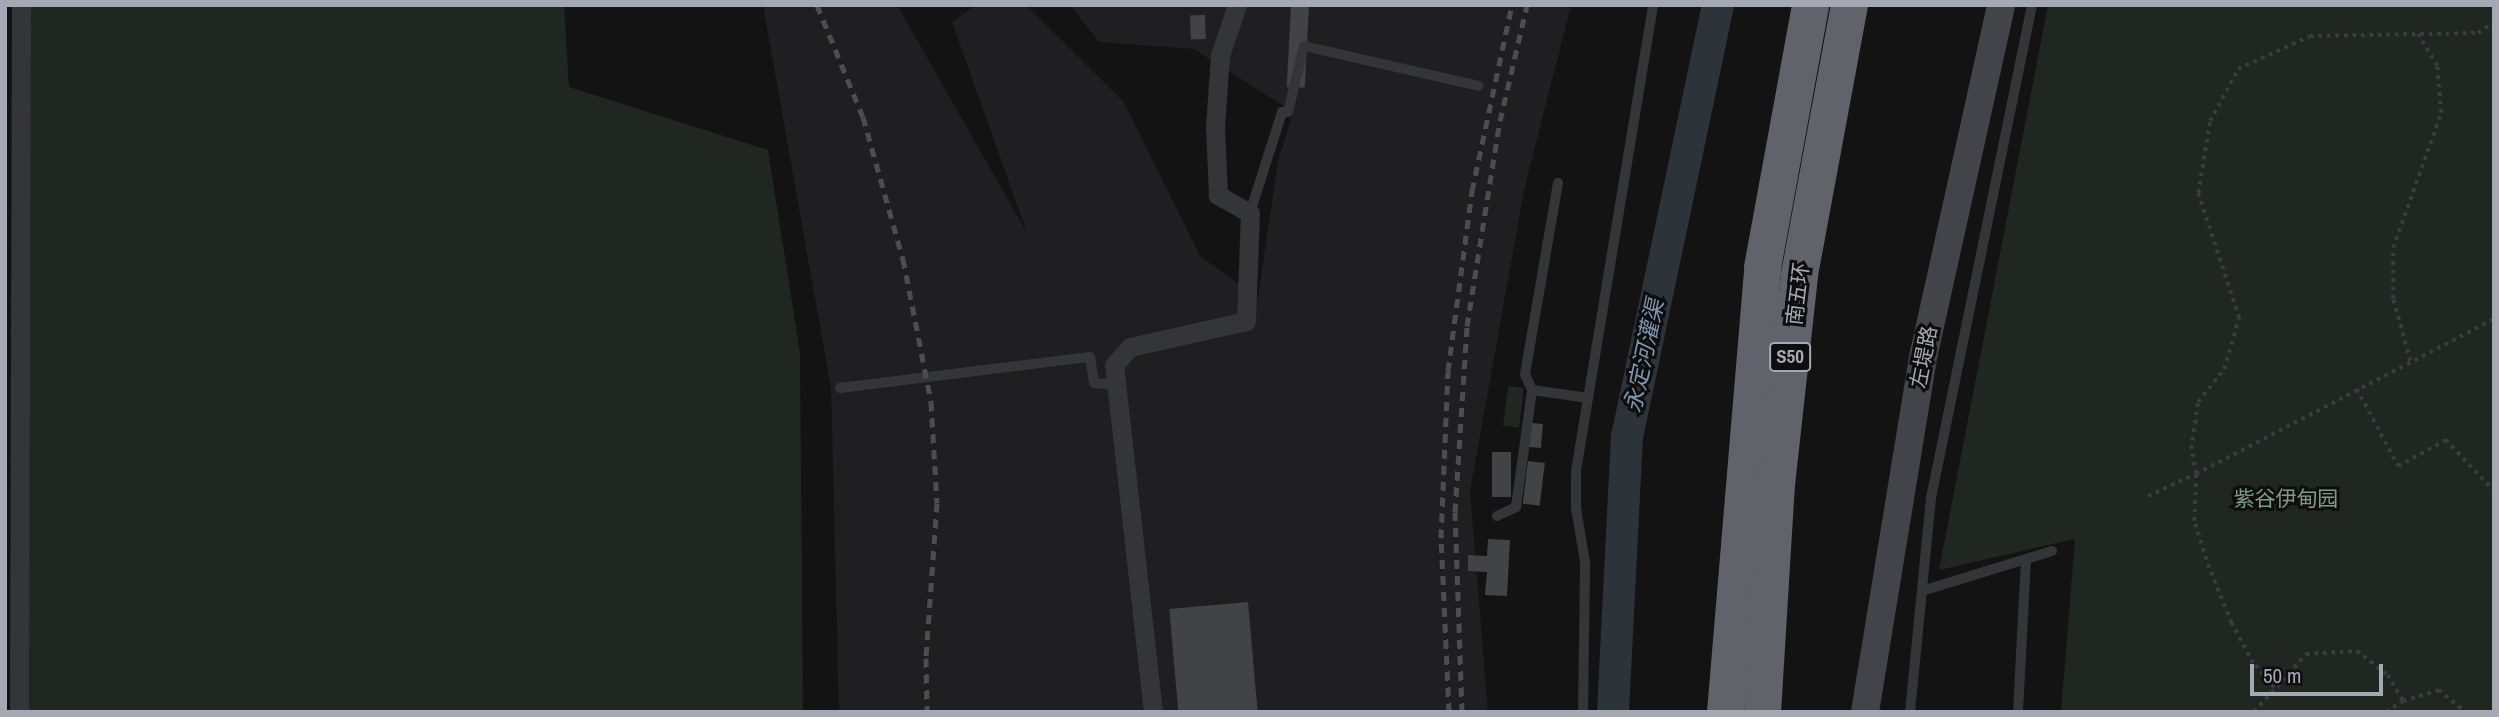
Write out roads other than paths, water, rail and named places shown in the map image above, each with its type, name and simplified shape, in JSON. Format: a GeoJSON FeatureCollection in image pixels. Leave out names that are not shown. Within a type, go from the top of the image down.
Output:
{"type":"FeatureCollection","features":[{"type":"Feature","properties":{"kind":"highway","name":"南五环"},"geometry":{"type":"LineString","coordinates":[[1725,712],[1741,476],[1762,267],[1810,5]]}},
{"type":"Feature","properties":{"kind":"highway","name":"南五环"},"geometry":{"type":"LineString","coordinates":[[1762,712],[1776,484],[1799,274],[1849,5]]}},
{"type":"Feature","properties":{"kind":"main road","name":"左堤路"},"geometry":{"type":"LineString","coordinates":[[1866,712],[1924,353],[2001,5]]}},
{"type":"Feature","properties":{"kind":"street"},"geometry":{"type":"LineString","coordinates":[[19,712],[13,244],[21,5]]}},
{"type":"Feature","properties":{"kind":"street"},"geometry":{"type":"LineString","coordinates":[[1153,712],[1114,365],[1130,347],[1246,321],[1250,213],[1218,195],[1215,127],[1220,55],[1237,5]]}},
{"type":"Feature","properties":{"kind":"lane"},"geometry":{"type":"LineString","coordinates":[[1583,712],[1585,562],[1576,508],[1576,471],[1653,5]]}},
{"type":"Feature","properties":{"kind":"lane"},"geometry":{"type":"LineString","coordinates":[[1910,712],[1931,498],[2032,5]]}},
{"type":"Feature","properties":{"kind":"lane"},"geometry":{"type":"LineString","coordinates":[[1250,213],[1282,112],[1289,112],[1304,46],[1478,86]]}},
{"type":"Feature","properties":{"kind":"lane"},"geometry":{"type":"LineString","coordinates":[[1497,516],[1516,507],[1532,390],[1525,374],[1558,183]]}},
{"type":"Feature","properties":{"kind":"lane"},"geometry":{"type":"LineString","coordinates":[[840,388],[1090,357],[1094,383],[1116,385]]}},
{"type":"Feature","properties":{"kind":"lane"},"geometry":{"type":"LineString","coordinates":[[1532,390],[1588,398]]}},
{"type":"Feature","properties":{"kind":"lane"},"geometry":{"type":"LineString","coordinates":[[1922,591],[2052,551]]}},
{"type":"Feature","properties":{"kind":"lane"},"geometry":{"type":"LineString","coordinates":[[2018,712],[2026,559]]}},
{"type":"Feature","properties":{"kind":"waterway","name":"永定河灌渠"},"geometry":{"type":"LineString","coordinates":[[1613,712],[1627,437],[1718,5]]}},
{"type":"Feature","properties":{"kind":"railway"},"geometry":{"type":"LineString","coordinates":[[817,5],[863,117],[903,259],[931,402],[937,503],[926,658],[927,712]]}},
{"type":"Feature","properties":{"kind":"railway"},"geometry":{"type":"LineString","coordinates":[[1449,712],[1441,538],[1448,371],[1472,191],[1512,5]]}},
{"type":"Feature","properties":{"kind":"railway"},"geometry":{"type":"LineString","coordinates":[[1462,712],[1455,512],[1467,326],[1500,121],[1527,5]]}},
{"type":"Feature","properties":{"kind":"park label","name":"紫谷伊甸园"},"geometry":{"type":"Point","coordinates":[2286,499]}}]}
